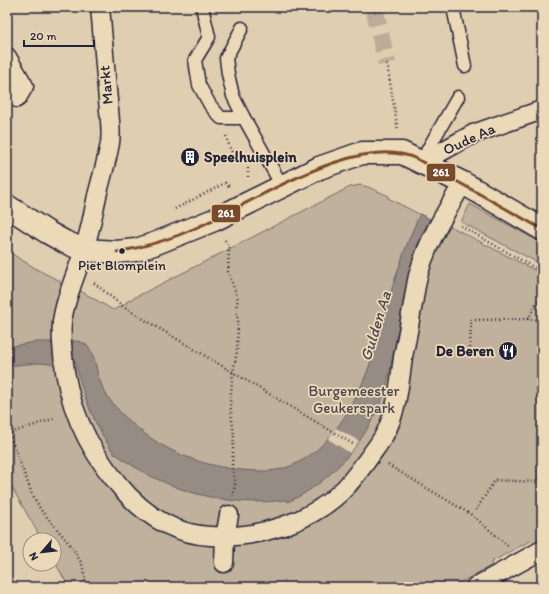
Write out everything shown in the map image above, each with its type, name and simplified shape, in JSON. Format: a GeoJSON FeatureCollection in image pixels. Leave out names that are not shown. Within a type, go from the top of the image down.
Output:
{"type":"FeatureCollection","features":[{"type":"Feature","properties":{"kind":"street","name":"Markt"},"geometry":{"type":"LineString","coordinates":[[81,259],[111,140],[100,7]]}},
{"type":"Feature","properties":{"kind":"street"},"geometry":{"type":"LineString","coordinates":[[7,57],[24,86],[17,98]]}},
{"type":"Feature","properties":{"kind":"street","name":"Oude Aa"},"geometry":{"type":"LineString","coordinates":[[423,162],[473,134],[542,110]]}},
{"type":"Feature","properties":{"kind":"street"},"geometry":{"type":"LineString","coordinates":[[81,259],[136,250],[154,244],[214,220],[319,168],[362,153],[402,153],[463,183],[542,229]]}},
{"type":"Feature","properties":{"kind":"street"},"geometry":{"type":"LineString","coordinates":[[81,259],[71,286],[62,323],[62,344],[66,376],[75,412],[87,441],[102,465],[120,487],[148,514],[161,522],[199,536],[225,537],[254,533],[297,520],[312,513],[344,490],[359,471],[364,451],[380,442],[389,426],[394,411],[418,276],[426,252],[443,215],[463,183]]}},
{"type":"Feature","properties":{"kind":"street"},"geometry":{"type":"LineString","coordinates":[[7,206],[47,232],[66,242],[81,259]]}},
{"type":"Feature","properties":{"kind":"street"},"geometry":{"type":"LineString","coordinates":[[224,563],[225,537],[229,515]]}},
{"type":"Feature","properties":{"kind":"street"},"geometry":{"type":"LineString","coordinates":[[475,587],[542,550]]}},
{"type":"Feature","properties":{"kind":"lane"},"geometry":{"type":"LineString","coordinates":[[202,7],[209,37],[195,60],[199,85],[210,105],[221,118],[244,118]]}},
{"type":"Feature","properties":{"kind":"lane"},"geometry":{"type":"LineString","coordinates":[[453,7],[466,66]]}},
{"type":"Feature","properties":{"kind":"lane"},"geometry":{"type":"LineString","coordinates":[[242,28],[226,58],[233,96],[282,186]]}},
{"type":"Feature","properties":{"kind":"lane","name":"Oude Aa"},"geometry":{"type":"LineString","coordinates":[[423,162],[428,149],[458,97]]}},
{"type":"Feature","properties":{"kind":"path"},"geometry":{"type":"LineString","coordinates":[[387,64],[402,153]]}},
{"type":"Feature","properties":{"kind":"path"},"geometry":{"type":"LineString","coordinates":[[230,148],[235,160],[234,162],[243,158],[247,163],[249,168],[249,176],[246,181]]}},
{"type":"Feature","properties":{"kind":"path"},"geometry":{"type":"LineString","coordinates":[[172,211],[225,183],[231,188],[236,187]]}},
{"type":"Feature","properties":{"kind":"path"},"geometry":{"type":"LineString","coordinates":[[443,215],[542,272]]}},
{"type":"Feature","properties":{"kind":"path"},"geometry":{"type":"LineString","coordinates":[[214,220],[229,248],[228,272],[238,296],[236,308],[238,321],[237,352],[233,372],[230,408],[234,436],[232,465],[235,484],[233,501],[229,515]]}},
{"type":"Feature","properties":{"kind":"path"},"geometry":{"type":"LineString","coordinates":[[81,259],[125,308],[332,433],[472,515],[524,560]]}},
{"type":"Feature","properties":{"kind":"path"},"geometry":{"type":"LineString","coordinates":[[528,319],[542,292]]}},
{"type":"Feature","properties":{"kind":"path"},"geometry":{"type":"LineString","coordinates":[[470,352],[471,320],[542,320]]}},
{"type":"Feature","properties":{"kind":"path"},"geometry":{"type":"LineString","coordinates":[[75,412],[8,434],[32,494],[44,514],[72,547],[82,564],[87,587]]}},
{"type":"Feature","properties":{"kind":"path"},"geometry":{"type":"LineString","coordinates":[[476,510],[495,480],[537,482],[540,444]]}},
{"type":"Feature","properties":{"kind":"green space","name":"Burgemeester Geukerspark"},"geometry":{"type":"Polygon","coordinates":[[[360,185],[389,196],[388,198],[446,228],[448,225],[542,274],[542,537],[533,542],[530,541],[491,562],[492,565],[452,587],[69,587],[60,572],[62,572],[62,532],[37,532],[7,479],[7,251],[60,281],[60,284],[78,294],[79,290],[113,310],[350,187],[360,185]]]}},
{"type":"Feature","properties":{"kind":"green space"},"geometry":{"type":"Polygon","coordinates":[[[470,204],[542,243],[542,265],[461,222],[470,204]]]}},
{"type":"Feature","properties":{"kind":"shaded area"},"geometry":{"type":"Polygon","coordinates":[[[420,214],[430,219],[420,238],[414,256],[386,387],[371,423],[349,455],[335,469],[321,482],[288,502],[287,500],[264,502],[219,499],[175,487],[155,478],[116,454],[115,455],[95,422],[81,386],[75,361],[53,362],[54,364],[38,363],[7,366],[7,347],[35,342],[52,342],[52,345],[73,344],[73,341],[81,342],[90,349],[101,384],[112,402],[129,421],[163,446],[201,462],[221,467],[264,471],[284,468],[302,461],[317,449],[332,434],[344,418],[354,400],[370,364],[397,272],[420,214]]]}},
{"type":"Feature","properties":{"kind":"pier"},"geometry":{"type":"Polygon","coordinates":[[[336,428],[359,441],[350,453],[328,439],[336,428]]]}},
{"type":"Feature","properties":{"kind":"tunnel"},"geometry":{"type":"LineString","coordinates":[[374,7],[387,64]]}},
{"type":"Feature","properties":{"kind":"transit line","name":"261"},"geometry":{"type":"LineString","coordinates":[[117,252],[138,248],[178,235],[221,216],[306,174],[336,162],[366,154],[393,153],[417,159],[542,229]]}},
{"type":"Feature","properties":{"kind":"place","name":"Speelhuisplein"},"geometry":{"type":"Point","coordinates":[190,157]}},
{"type":"Feature","properties":{"kind":"place","name":"Piet Blomplein"},"geometry":{"type":"Point","coordinates":[122,251]}},
{"type":"Feature","properties":{"kind":"place","name":"De Beren"},"geometry":{"type":"Point","coordinates":[508,351]}},
{"type":"Feature","properties":{"kind":"water label","name":"Gulden Aa"},"geometry":{"type":"Point","coordinates":[375,326]}}]}
